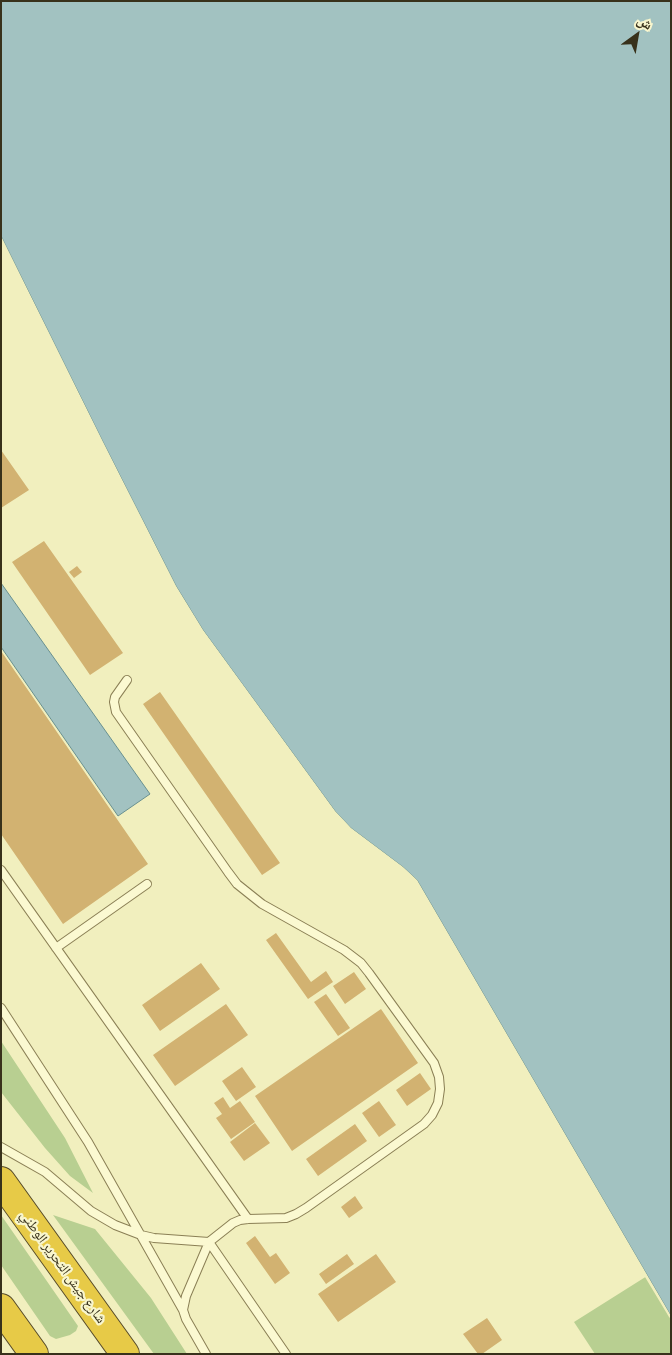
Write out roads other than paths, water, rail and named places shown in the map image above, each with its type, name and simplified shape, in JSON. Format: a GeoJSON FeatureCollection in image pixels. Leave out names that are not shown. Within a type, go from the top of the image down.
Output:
{"type":"FeatureCollection","features":[{"type":"Feature","properties":{"kind":"highway","name":"شارع جيش التحرير الوطني"},"geometry":{"type":"LineString","coordinates":[[1,1181],[125,1354]]}},
{"type":"Feature","properties":{"kind":"highway"},"geometry":{"type":"LineString","coordinates":[[1,1308],[34,1354]]}},
{"type":"Feature","properties":{"kind":"lane"},"geometry":{"type":"LineString","coordinates":[[127,680],[115,697],[116,712],[228,872],[243,890],[262,904],[344,950],[361,963],[434,1063],[440,1089],[438,1103],[432,1115],[424,1124],[306,1208],[296,1214],[280,1218],[248,1219],[233,1223],[209,1242],[186,1296],[183,1310]]}},
{"type":"Feature","properties":{"kind":"lane"},"geometry":{"type":"LineString","coordinates":[[1,870],[248,1219]]}},
{"type":"Feature","properties":{"kind":"lane"},"geometry":{"type":"LineString","coordinates":[[56,948],[147,884]]}},
{"type":"Feature","properties":{"kind":"lane"},"geometry":{"type":"LineString","coordinates":[[1,1008],[88,1142],[142,1235],[206,1354]]}},
{"type":"Feature","properties":{"kind":"lane"},"geometry":{"type":"LineString","coordinates":[[1,1147],[45,1172],[91,1211],[115,1225],[154,1238],[209,1242]]}},
{"type":"Feature","properties":{"kind":"lane"},"geometry":{"type":"LineString","coordinates":[[209,1242],[286,1354]]}},
{"type":"Feature","properties":{"kind":"water"},"geometry":{"type":"Polygon","coordinates":[[[1,1],[671,1],[671,1316],[417,880],[403,867],[351,828],[335,811],[203,630],[176,586],[1,236],[1,1]]]}},
{"type":"Feature","properties":{"kind":"water"},"geometry":{"type":"Polygon","coordinates":[[[1,583],[150,794],[118,816],[1,647],[1,583]]]}}]}
